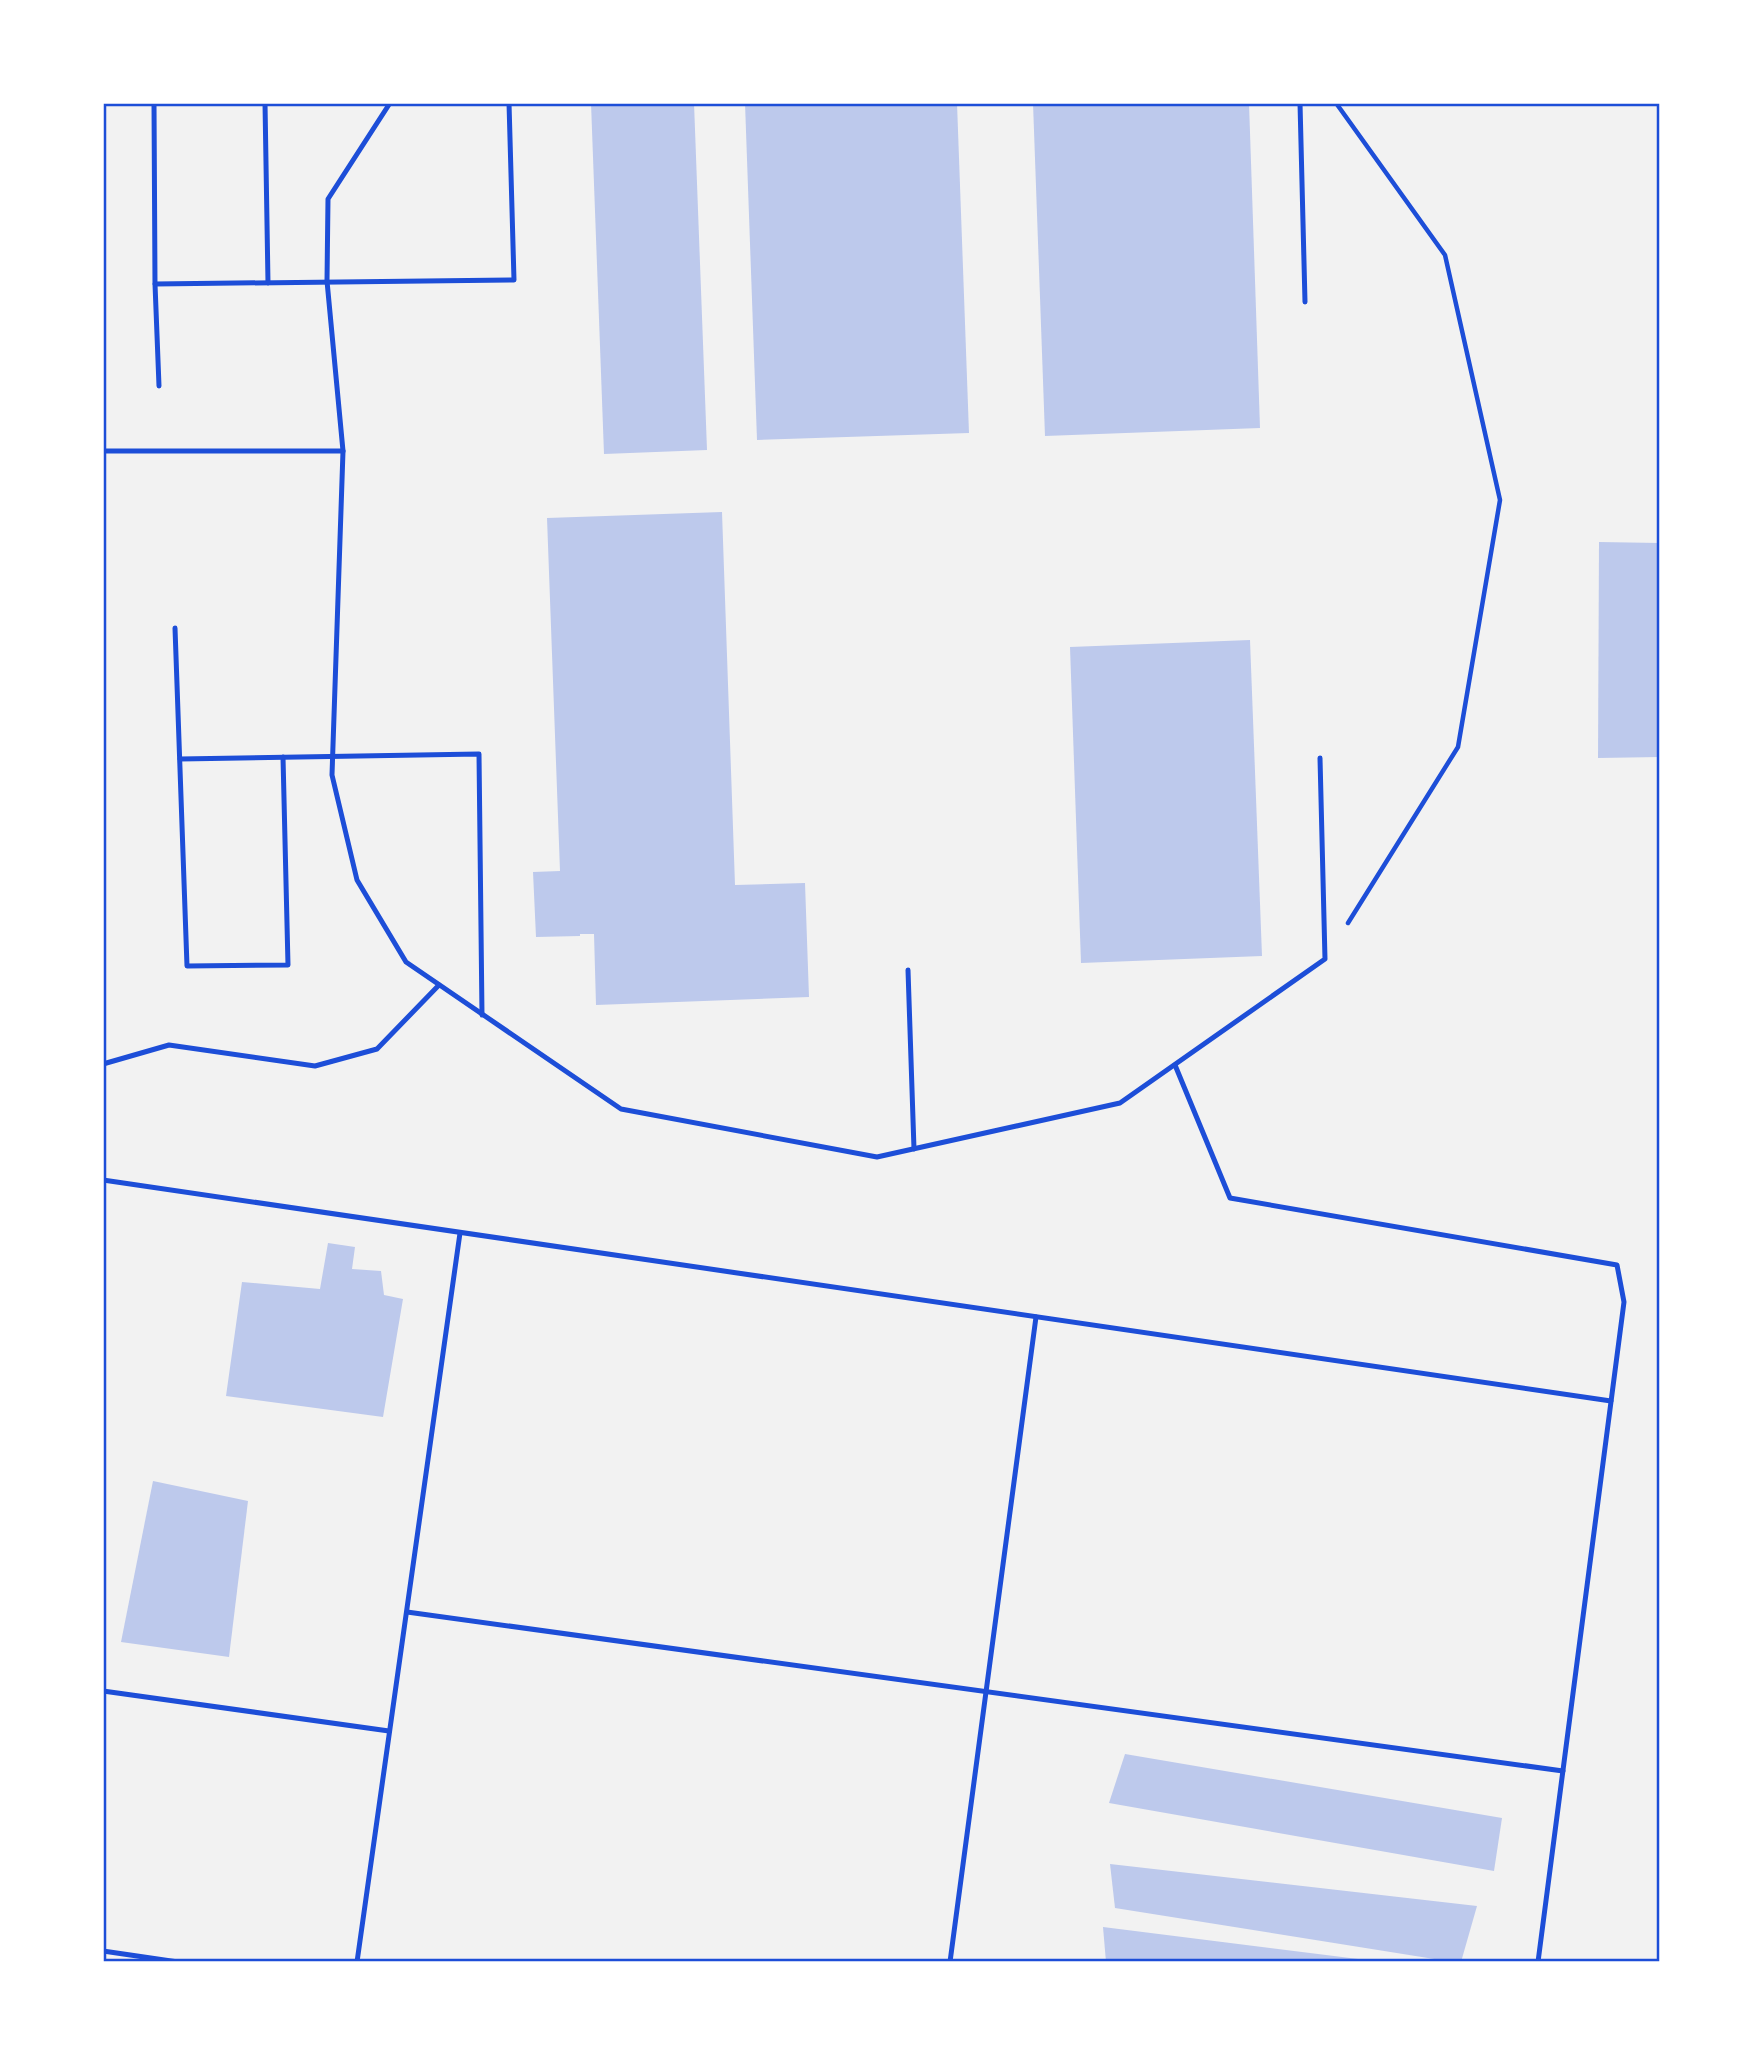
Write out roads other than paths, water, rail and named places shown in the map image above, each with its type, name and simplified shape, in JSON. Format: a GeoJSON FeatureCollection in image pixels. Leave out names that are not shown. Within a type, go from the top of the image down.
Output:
{"type":"FeatureCollection","features":[{"type":"Feature","properties":{"kind":"lane"},"geometry":{"type":"LineString","coordinates":[[154,103],[155,284],[159,386]]}},
{"type":"Feature","properties":{"kind":"lane"},"geometry":{"type":"LineString","coordinates":[[265,103],[268,283]]}},
{"type":"Feature","properties":{"kind":"lane"},"geometry":{"type":"LineString","coordinates":[[390,103],[328,199],[327,281],[343,451],[332,775],[357,880],[406,962],[621,1109],[877,1157],[1121,1103],[1325,959],[1320,758]]}},
{"type":"Feature","properties":{"kind":"lane"},"geometry":{"type":"LineString","coordinates":[[155,284],[514,280],[509,103]]}},
{"type":"Feature","properties":{"kind":"lane"},"geometry":{"type":"LineString","coordinates":[[1300,103],[1305,302]]}},
{"type":"Feature","properties":{"kind":"lane"},"geometry":{"type":"LineString","coordinates":[[103,452],[343,451]]}},
{"type":"Feature","properties":{"kind":"lane"},"geometry":{"type":"LineString","coordinates":[[175,628],[187,966],[288,965],[283,757]]}},
{"type":"Feature","properties":{"kind":"lane"},"geometry":{"type":"LineString","coordinates":[[180,759],[479,754],[482,1015]]}},
{"type":"Feature","properties":{"kind":"lane"},"geometry":{"type":"LineString","coordinates":[[908,970],[914,1149]]}},
{"type":"Feature","properties":{"kind":"lane"},"geometry":{"type":"LineString","coordinates":[[103,1064],[169,1045],[315,1066],[377,1048],[439,985]]}},
{"type":"Feature","properties":{"kind":"lane"},"geometry":{"type":"LineString","coordinates":[[1175,1065],[1230,1198],[1617,1265],[1625,1302],[1538,1962]]}},
{"type":"Feature","properties":{"kind":"lane"},"geometry":{"type":"LineString","coordinates":[[103,1180],[1611,1401]]}},
{"type":"Feature","properties":{"kind":"lane"},"geometry":{"type":"LineString","coordinates":[[357,1962],[460,1233]]}},
{"type":"Feature","properties":{"kind":"lane"},"geometry":{"type":"LineString","coordinates":[[950,1962],[1036,1317]]}},
{"type":"Feature","properties":{"kind":"lane"},"geometry":{"type":"LineString","coordinates":[[407,1612],[1563,1771]]}},
{"type":"Feature","properties":{"kind":"lane"},"geometry":{"type":"LineString","coordinates":[[103,1691],[389,1731]]}},
{"type":"Feature","properties":{"kind":"lane"},"geometry":{"type":"LineString","coordinates":[[103,1951],[178,1962]]}}]}
